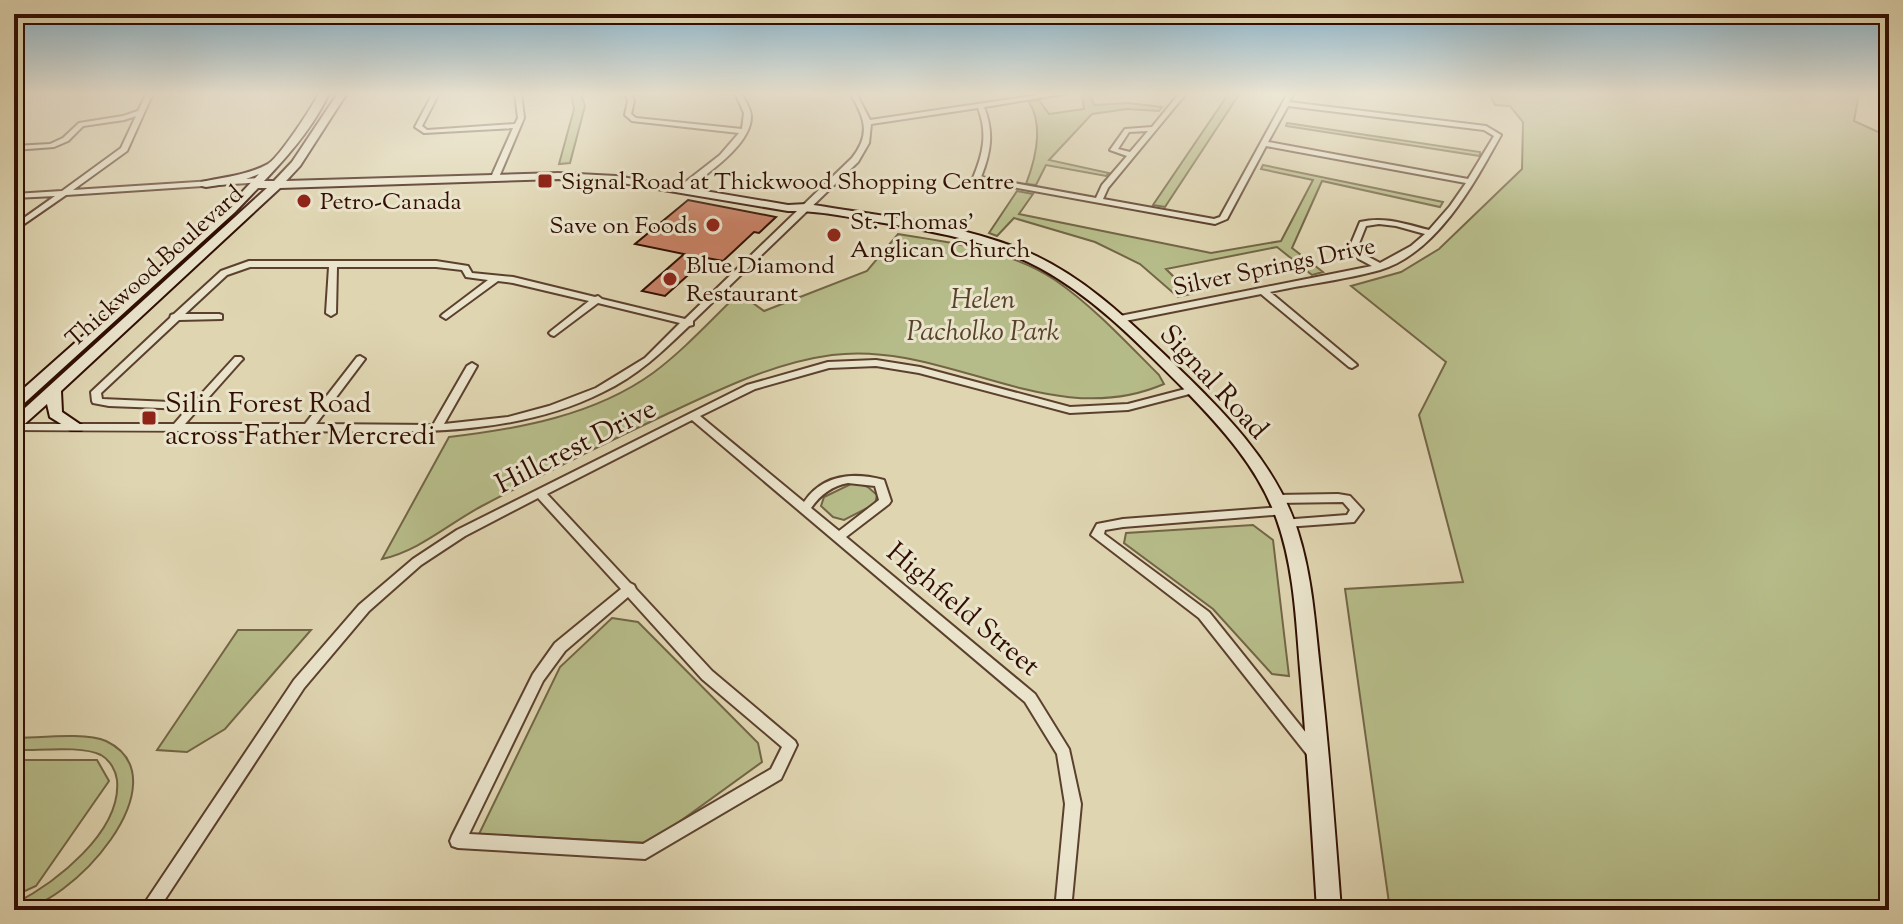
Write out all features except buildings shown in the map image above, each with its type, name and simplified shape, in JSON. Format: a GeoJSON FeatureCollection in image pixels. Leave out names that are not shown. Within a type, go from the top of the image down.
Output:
{"type":"FeatureCollection","features":[{"type":"Feature","properties":{"kind":"main road","name":"Thickwood Boulevard"},"geometry":{"type":"LineString","coordinates":[[14,405],[151,284],[258,183],[296,136]]}},
{"type":"Feature","properties":{"kind":"main road","name":"Thickwood Boulevard"},"geometry":{"type":"LineString","coordinates":[[14,427],[248,214],[303,155],[315,136]]}},
{"type":"Feature","properties":{"kind":"main road"},"geometry":{"type":"LineString","coordinates":[[248,214],[318,180],[302,165],[303,155]]}},
{"type":"Feature","properties":{"kind":"main road"},"geometry":{"type":"LineString","coordinates":[[201,186],[248,176],[276,163]]}},
{"type":"Feature","properties":{"kind":"main road","name":"Signal Road"},"geometry":{"type":"LineString","coordinates":[[258,183],[498,171],[686,185],[788,208],[807,207],[963,237],[1017,253],[1068,278],[1120,319],[1193,390],[1246,450],[1281,511],[1302,587],[1319,760],[1329,910]]}},
{"type":"Feature","properties":{"kind":"main road"},"geometry":{"type":"LineString","coordinates":[[201,186],[227,194],[233,206]]}},
{"type":"Feature","properties":{"kind":"main road"},"geometry":{"type":"LineString","coordinates":[[151,284],[157,286],[149,299],[151,302]]}},
{"type":"Feature","properties":{"kind":"main road"},"geometry":{"type":"LineString","coordinates":[[14,398],[32,388]]}},
{"type":"Feature","properties":{"kind":"main road"},"geometry":{"type":"LineString","coordinates":[[54,390],[55,414],[76,427]]}},
{"type":"Feature","properties":{"kind":"street"},"geometry":{"type":"LineString","coordinates":[[14,148],[58,145],[72,136]]}},
{"type":"Feature","properties":{"kind":"street"},"geometry":{"type":"LineString","coordinates":[[14,229],[124,149],[130,136]]}},
{"type":"Feature","properties":{"kind":"street"},"geometry":{"type":"LineString","coordinates":[[498,171],[513,136]]}},
{"type":"Feature","properties":{"kind":"street"},"geometry":{"type":"LineString","coordinates":[[686,185],[734,146],[741,136]]}},
{"type":"Feature","properties":{"kind":"street"},"geometry":{"type":"LineString","coordinates":[[14,427],[436,428],[508,420],[553,408],[633,372],[690,323],[860,154],[868,136]]}},
{"type":"Feature","properties":{"kind":"street"},"geometry":{"type":"LineString","coordinates":[[989,136],[989,147],[977,178],[1215,222],[1223,219],[1270,136]]}},
{"type":"Feature","properties":{"kind":"street"},"geometry":{"type":"LineString","coordinates":[[1123,136],[1114,150],[1132,155]]}},
{"type":"Feature","properties":{"kind":"street"},"geometry":{"type":"LineString","coordinates":[[1099,199],[1105,187],[1147,136]]}},
{"type":"Feature","properties":{"kind":"street","name":"Silver Springs Drive"},"geometry":{"type":"LineString","coordinates":[[1120,319],[1380,267],[1415,247],[1430,233],[1472,182],[1497,136]]}},
{"type":"Feature","properties":{"kind":"street"},"geometry":{"type":"LineString","coordinates":[[1265,144],[1472,182]]}},
{"type":"Feature","properties":{"kind":"street"},"geometry":{"type":"LineString","coordinates":[[14,196],[258,183]]}},
{"type":"Feature","properties":{"kind":"street"},"geometry":{"type":"LineString","coordinates":[[1380,267],[1362,257],[1354,246],[1363,224],[1386,222],[1430,233]]}},
{"type":"Feature","properties":{"kind":"street"},"geometry":{"type":"LineString","coordinates":[[196,406],[97,401],[96,392],[174,317],[234,267],[436,264],[465,268],[469,275],[513,280],[690,323]]}},
{"type":"Feature","properties":{"kind":"street"},"geometry":{"type":"LineString","coordinates":[[331,313],[333,265]]}},
{"type":"Feature","properties":{"kind":"street"},"geometry":{"type":"LineString","coordinates":[[446,316],[495,279]]}},
{"type":"Feature","properties":{"kind":"street"},"geometry":{"type":"LineString","coordinates":[[1262,290],[1352,365]]}},
{"type":"Feature","properties":{"kind":"street"},"geometry":{"type":"LineString","coordinates":[[554,333],[598,299]]}},
{"type":"Feature","properties":{"kind":"street"},"geometry":{"type":"LineString","coordinates":[[174,317],[219,317]]}},
{"type":"Feature","properties":{"kind":"street"},"geometry":{"type":"LineString","coordinates":[[176,428],[238,359]]}},
{"type":"Feature","properties":{"kind":"street"},"geometry":{"type":"LineString","coordinates":[[308,428],[360,359]]}},
{"type":"Feature","properties":{"kind":"street","name":"Hillcrest Drive"},"geometry":{"type":"LineString","coordinates":[[148,910],[299,684],[338,634],[392,582],[479,522],[693,415],[751,387],[828,365],[876,363],[920,370],[1070,410],[1128,407],[1193,390]]}},
{"type":"Feature","properties":{"kind":"street"},"geometry":{"type":"LineString","coordinates":[[436,428],[472,366]]}},
{"type":"Feature","properties":{"kind":"street","name":"Highfield Street"},"geometry":{"type":"LineString","coordinates":[[693,415],[1030,698],[1064,753],[1073,804],[1063,910]]}},
{"type":"Feature","properties":{"kind":"street"},"geometry":{"type":"LineString","coordinates":[[805,508],[813,495],[842,480],[858,476],[880,483],[885,501],[840,536]]}},
{"type":"Feature","properties":{"kind":"street"},"geometry":{"type":"LineString","coordinates":[[540,493],[630,588],[707,675],[790,745],[776,774],[645,852],[458,841],[538,678],[560,647],[630,588]]}},
{"type":"Feature","properties":{"kind":"street"},"geometry":{"type":"LineString","coordinates":[[1281,511],[1350,519],[1357,510],[1346,499],[1338,498],[1281,511],[1123,523],[1101,527],[1097,535],[1204,615],[1319,760]]}},
{"type":"Feature","properties":{"kind":"green space"},"geometry":{"type":"Polygon","coordinates":[[[567,136],[577,136],[570,163],[559,164],[567,136]]]}},
{"type":"Feature","properties":{"kind":"green space"},"geometry":{"type":"Polygon","coordinates":[[[1037,136],[1071,136],[1049,160],[1109,173],[1106,176],[1046,165],[1036,185],[1026,184],[1037,136]]]}},
{"type":"Feature","properties":{"kind":"green space"},"geometry":{"type":"Polygon","coordinates":[[[1200,136],[1212,136],[1165,207],[1153,205],[1200,136]]]}},
{"type":"Feature","properties":{"kind":"green space"},"geometry":{"type":"Polygon","coordinates":[[[1351,136],[1374,136],[1480,152],[1480,156],[1351,136]]]}},
{"type":"Feature","properties":{"kind":"green space"},"geometry":{"type":"Polygon","coordinates":[[[1523,136],[1889,137],[1889,910],[1390,910],[1345,589],[1463,582],[1419,415],[1446,362],[1351,286],[1401,272],[1439,249],[1522,169],[1523,136]]]}},
{"type":"Feature","properties":{"kind":"green space"},"geometry":{"type":"Polygon","coordinates":[[[1263,165],[1443,202],[1440,207],[1322,181],[1292,248],[1323,272],[1312,275],[1277,247],[1166,269],[1191,294],[1178,297],[1140,264],[1095,242],[1014,218],[997,236],[989,233],[1017,191],[1033,194],[1019,214],[1211,253],[1281,241],[1313,180],[1261,169],[1263,165]]]}},
{"type":"Feature","properties":{"kind":"green space","name":"Helen Pacholko Park"},"geometry":{"type":"Polygon","coordinates":[[[898,234],[999,254],[1055,280],[1096,313],[1159,375],[1164,384],[1122,396],[1080,398],[1039,392],[916,360],[874,354],[810,359],[748,378],[707,395],[482,506],[408,550],[382,559],[449,437],[556,418],[606,400],[653,373],[739,293],[764,311],[867,271],[898,234]]]}},
{"type":"Feature","properties":{"kind":"green space"},"geometry":{"type":"Polygon","coordinates":[[[855,482],[877,495],[875,504],[844,520],[833,517],[821,506],[824,497],[855,482]]]}},
{"type":"Feature","properties":{"kind":"green space"},"geometry":{"type":"Polygon","coordinates":[[[1253,525],[1273,540],[1289,676],[1272,674],[1213,609],[1124,543],[1126,533],[1253,525]]]}},
{"type":"Feature","properties":{"kind":"green space"},"geometry":{"type":"Polygon","coordinates":[[[612,618],[638,622],[758,743],[762,762],[650,843],[479,834],[560,667],[612,618]]]}},
{"type":"Feature","properties":{"kind":"green space"},"geometry":{"type":"Polygon","coordinates":[[[238,630],[311,630],[225,729],[187,752],[157,750],[238,630]]]}},
{"type":"Feature","properties":{"kind":"green space"},"geometry":{"type":"Polygon","coordinates":[[[74,736],[106,741],[127,759],[133,783],[127,811],[111,840],[88,867],[63,889],[37,904],[14,910],[14,904],[66,869],[97,837],[116,799],[117,780],[112,766],[101,755],[71,749],[14,750],[14,738],[74,736]]]}},
{"type":"Feature","properties":{"kind":"green space"},"geometry":{"type":"Polygon","coordinates":[[[14,760],[97,760],[109,781],[36,886],[14,896],[14,760]]]}},
{"type":"Feature","properties":{"kind":"place","name":"Signal Road at Thickwood Shopping Centre"},"geometry":{"type":"Point","coordinates":[545,181]}},
{"type":"Feature","properties":{"kind":"place","name":"Petro-Canada"},"geometry":{"type":"Point","coordinates":[304,201]}},
{"type":"Feature","properties":{"kind":"place","name":"Save on Foods"},"geometry":{"type":"Point","coordinates":[713,225]}},
{"type":"Feature","properties":{"kind":"place","name":"St. Thomas’ Anglican Church"},"geometry":{"type":"Point","coordinates":[834,235]}},
{"type":"Feature","properties":{"kind":"place","name":"Blue Diamond Restaurant"},"geometry":{"type":"Point","coordinates":[670,279]}},
{"type":"Feature","properties":{"kind":"place","name":"Silin Forest Road across Father Mercredi"},"geometry":{"type":"Point","coordinates":[149,418]}}]}
